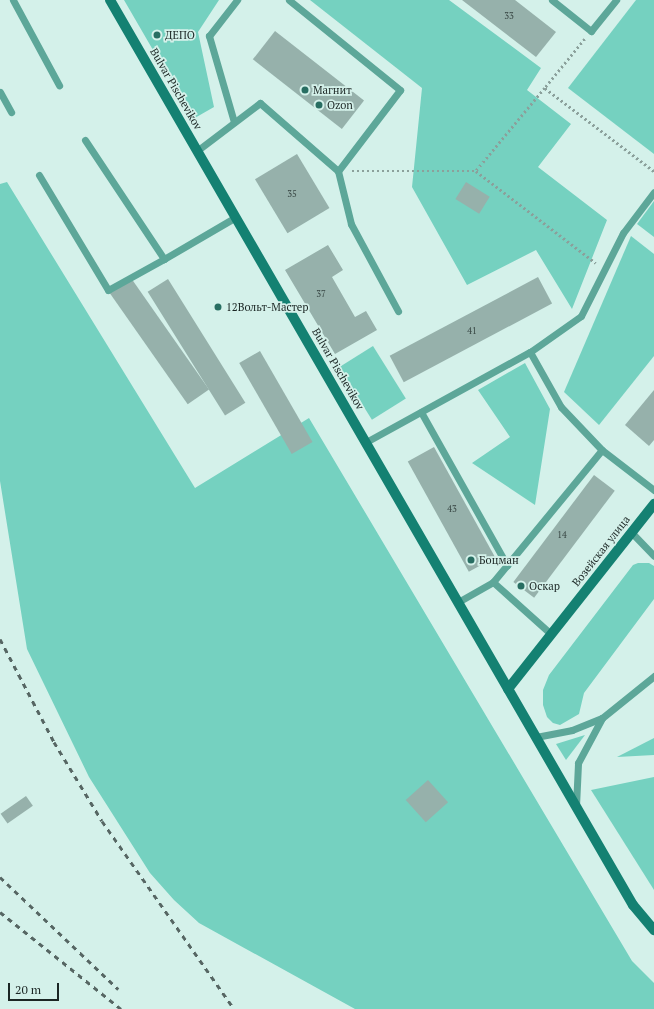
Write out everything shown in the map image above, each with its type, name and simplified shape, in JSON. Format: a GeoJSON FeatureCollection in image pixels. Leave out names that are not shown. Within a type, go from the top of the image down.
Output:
{"type":"FeatureCollection","features":[{"type":"Feature","properties":{"kind":"main road","name":"Bulvar Pischevikov"},"geometry":{"type":"LineString","coordinates":[[110,0],[633,905],[654,930]]}},
{"type":"Feature","properties":{"kind":"main road","name":"Возейская улица"},"geometry":{"type":"LineString","coordinates":[[508,689],[654,504]]}},
{"type":"Feature","properties":{"kind":"lane"},"geometry":{"type":"LineString","coordinates":[[13,0],[59,85]]}},
{"type":"Feature","properties":{"kind":"lane"},"geometry":{"type":"LineString","coordinates":[[234,122],[209,36],[237,0]]}},
{"type":"Feature","properties":{"kind":"lane"},"geometry":{"type":"LineString","coordinates":[[289,0],[400,90],[338,171]]}},
{"type":"Feature","properties":{"kind":"lane"},"geometry":{"type":"LineString","coordinates":[[552,0],[591,31],[616,0]]}},
{"type":"Feature","properties":{"kind":"lane"},"geometry":{"type":"LineString","coordinates":[[0,92],[11,112]]}},
{"type":"Feature","properties":{"kind":"lane"},"geometry":{"type":"LineString","coordinates":[[198,150],[260,103],[338,171],[351,224],[398,311]]}},
{"type":"Feature","properties":{"kind":"lane"},"geometry":{"type":"LineString","coordinates":[[85,140],[164,259]]}},
{"type":"Feature","properties":{"kind":"lane"},"geometry":{"type":"LineString","coordinates":[[39,175],[108,290],[236,217]]}},
{"type":"Feature","properties":{"kind":"lane"},"geometry":{"type":"LineString","coordinates":[[366,442],[530,352],[581,316],[623,233],[654,192]]}},
{"type":"Feature","properties":{"kind":"lane"},"geometry":{"type":"LineString","coordinates":[[530,352],[562,407],[602,450],[654,490]]}},
{"type":"Feature","properties":{"kind":"lane"},"geometry":{"type":"LineString","coordinates":[[421,412],[507,565]]}},
{"type":"Feature","properties":{"kind":"lane"},"geometry":{"type":"LineString","coordinates":[[458,602],[493,582],[602,450]]}},
{"type":"Feature","properties":{"kind":"lane"},"geometry":{"type":"LineString","coordinates":[[632,532],[654,556]]}},
{"type":"Feature","properties":{"kind":"lane"},"geometry":{"type":"LineString","coordinates":[[493,582],[551,634]]}},
{"type":"Feature","properties":{"kind":"lane"},"geometry":{"type":"LineString","coordinates":[[536,737],[572,730],[602,718],[654,676]]}},
{"type":"Feature","properties":{"kind":"lane"},"geometry":{"type":"LineString","coordinates":[[576,806],[578,763],[602,718]]}},
{"type":"Feature","properties":{"kind":"path"},"geometry":{"type":"LineString","coordinates":[[476,171],[591,31]]}},
{"type":"Feature","properties":{"kind":"path"},"geometry":{"type":"LineString","coordinates":[[545,88],[654,171]]}},
{"type":"Feature","properties":{"kind":"path"},"geometry":{"type":"LineString","coordinates":[[338,171],[476,171],[605,270]]}},
{"type":"Feature","properties":{"kind":"green space"},"geometry":{"type":"Polygon","coordinates":[[[124,0],[219,0],[198,32],[214,107],[193,119],[124,0]]]}},
{"type":"Feature","properties":{"kind":"green space"},"geometry":{"type":"Polygon","coordinates":[[[310,0],[449,0],[541,68],[527,90],[571,124],[538,167],[607,220],[572,309],[536,250],[467,285],[412,187],[422,88],[310,0]]]}},
{"type":"Feature","properties":{"kind":"green space"},"geometry":{"type":"Polygon","coordinates":[[[636,0],[654,0],[654,154],[568,88],[636,0]]]}},
{"type":"Feature","properties":{"kind":"green space"},"geometry":{"type":"Polygon","coordinates":[[[7,182],[195,488],[309,418],[632,961],[654,983],[654,1009],[355,1009],[199,923],[174,900],[150,873],[89,777],[27,649],[0,481],[0,184],[7,182]]]}},
{"type":"Feature","properties":{"kind":"green space"},"geometry":{"type":"Polygon","coordinates":[[[654,201],[654,237],[637,224],[654,201]]]}},
{"type":"Feature","properties":{"kind":"green space"},"geometry":{"type":"Polygon","coordinates":[[[631,236],[654,254],[654,356],[599,425],[564,392],[631,236]]]}},
{"type":"Feature","properties":{"kind":"green space"},"geometry":{"type":"Polygon","coordinates":[[[373,346],[406,399],[372,420],[339,367],[373,346]]]}},
{"type":"Feature","properties":{"kind":"green space"},"geometry":{"type":"Polygon","coordinates":[[[525,363],[550,409],[535,505],[472,463],[510,437],[478,390],[525,363]]]}},
{"type":"Feature","properties":{"kind":"green space"},"geometry":{"type":"Polygon","coordinates":[[[638,563],[649,563],[654,566],[654,599],[584,693],[579,714],[560,725],[553,723],[547,717],[543,705],[543,690],[549,675],[633,565],[638,563]]]}},
{"type":"Feature","properties":{"kind":"green space"},"geometry":{"type":"Polygon","coordinates":[[[585,735],[566,760],[556,744],[585,735]]]}},
{"type":"Feature","properties":{"kind":"green space"},"geometry":{"type":"Polygon","coordinates":[[[654,738],[654,755],[617,757],[654,738]]]}},
{"type":"Feature","properties":{"kind":"green space"},"geometry":{"type":"Polygon","coordinates":[[[654,777],[654,890],[591,790],[654,777]]]}},
{"type":"Feature","properties":{"kind":"building"},"geometry":{"type":"Polygon","coordinates":[[[462,0],[515,0],[556,32],[536,57],[462,0]]]}},
{"type":"Feature","properties":{"kind":"building"},"geometry":{"type":"Polygon","coordinates":[[[275,31],[364,101],[342,129],[253,59],[275,31]]]}},
{"type":"Feature","properties":{"kind":"building"},"geometry":{"type":"Polygon","coordinates":[[[297,154],[329,208],[287,233],[255,179],[297,154]]]}},
{"type":"Feature","properties":{"kind":"building"},"geometry":{"type":"Polygon","coordinates":[[[466,182],[490,197],[479,214],[455,199],[466,182]]]}},
{"type":"Feature","properties":{"kind":"building"},"geometry":{"type":"Polygon","coordinates":[[[328,245],[343,270],[332,277],[355,317],[366,311],[377,330],[335,354],[285,270],[328,245]]]}},
{"type":"Feature","properties":{"kind":"building"},"geometry":{"type":"Polygon","coordinates":[[[538,277],[552,303],[404,382],[390,356],[538,277]]]}},
{"type":"Feature","properties":{"kind":"building"},"geometry":{"type":"Polygon","coordinates":[[[131,278],[209,389],[188,404],[110,293],[131,278]]]}},
{"type":"Feature","properties":{"kind":"building"},"geometry":{"type":"Polygon","coordinates":[[[168,279],[245,403],[225,416],[148,292],[168,279]]]}},
{"type":"Feature","properties":{"kind":"building"},"geometry":{"type":"Polygon","coordinates":[[[260,351],[312,442],[292,454],[239,363],[260,351]]]}},
{"type":"Feature","properties":{"kind":"building"},"geometry":{"type":"Polygon","coordinates":[[[654,390],[654,440],[649,446],[625,425],[654,390]]]}},
{"type":"Feature","properties":{"kind":"building"},"geometry":{"type":"Polygon","coordinates":[[[434,447],[495,557],[469,572],[408,462],[434,447]]]}},
{"type":"Feature","properties":{"kind":"building"},"geometry":{"type":"Polygon","coordinates":[[[594,475],[615,491],[534,598],[513,582],[594,475]]]}},
{"type":"Feature","properties":{"kind":"building"},"geometry":{"type":"Polygon","coordinates":[[[428,780],[448,802],[426,822],[406,800],[428,780]]]}},
{"type":"Feature","properties":{"kind":"building"},"geometry":{"type":"Polygon","coordinates":[[[26,796],[33,806],[7,824],[1,814],[26,796]]]}},
{"type":"Feature","properties":{"kind":"railway"},"geometry":{"type":"LineString","coordinates":[[0,639],[54,742],[102,821],[234,1009]]}},
{"type":"Feature","properties":{"kind":"railway"},"geometry":{"type":"LineString","coordinates":[[0,877],[118,989]]}},
{"type":"Feature","properties":{"kind":"railway"},"geometry":{"type":"LineString","coordinates":[[0,912],[121,1009]]}},
{"type":"Feature","properties":{"kind":"place","name":"ДЕПО"},"geometry":{"type":"Point","coordinates":[157,35]}},
{"type":"Feature","properties":{"kind":"place","name":"Магнит"},"geometry":{"type":"Point","coordinates":[305,90]}},
{"type":"Feature","properties":{"kind":"place","name":"Ozon"},"geometry":{"type":"Point","coordinates":[319,105]}},
{"type":"Feature","properties":{"kind":"place","name":"12Вольт-Мастер"},"geometry":{"type":"Point","coordinates":[218,307]}},
{"type":"Feature","properties":{"kind":"place","name":"Боцман"},"geometry":{"type":"Point","coordinates":[471,560]}},
{"type":"Feature","properties":{"kind":"place","name":"Оскар"},"geometry":{"type":"Point","coordinates":[521,586]}}]}
